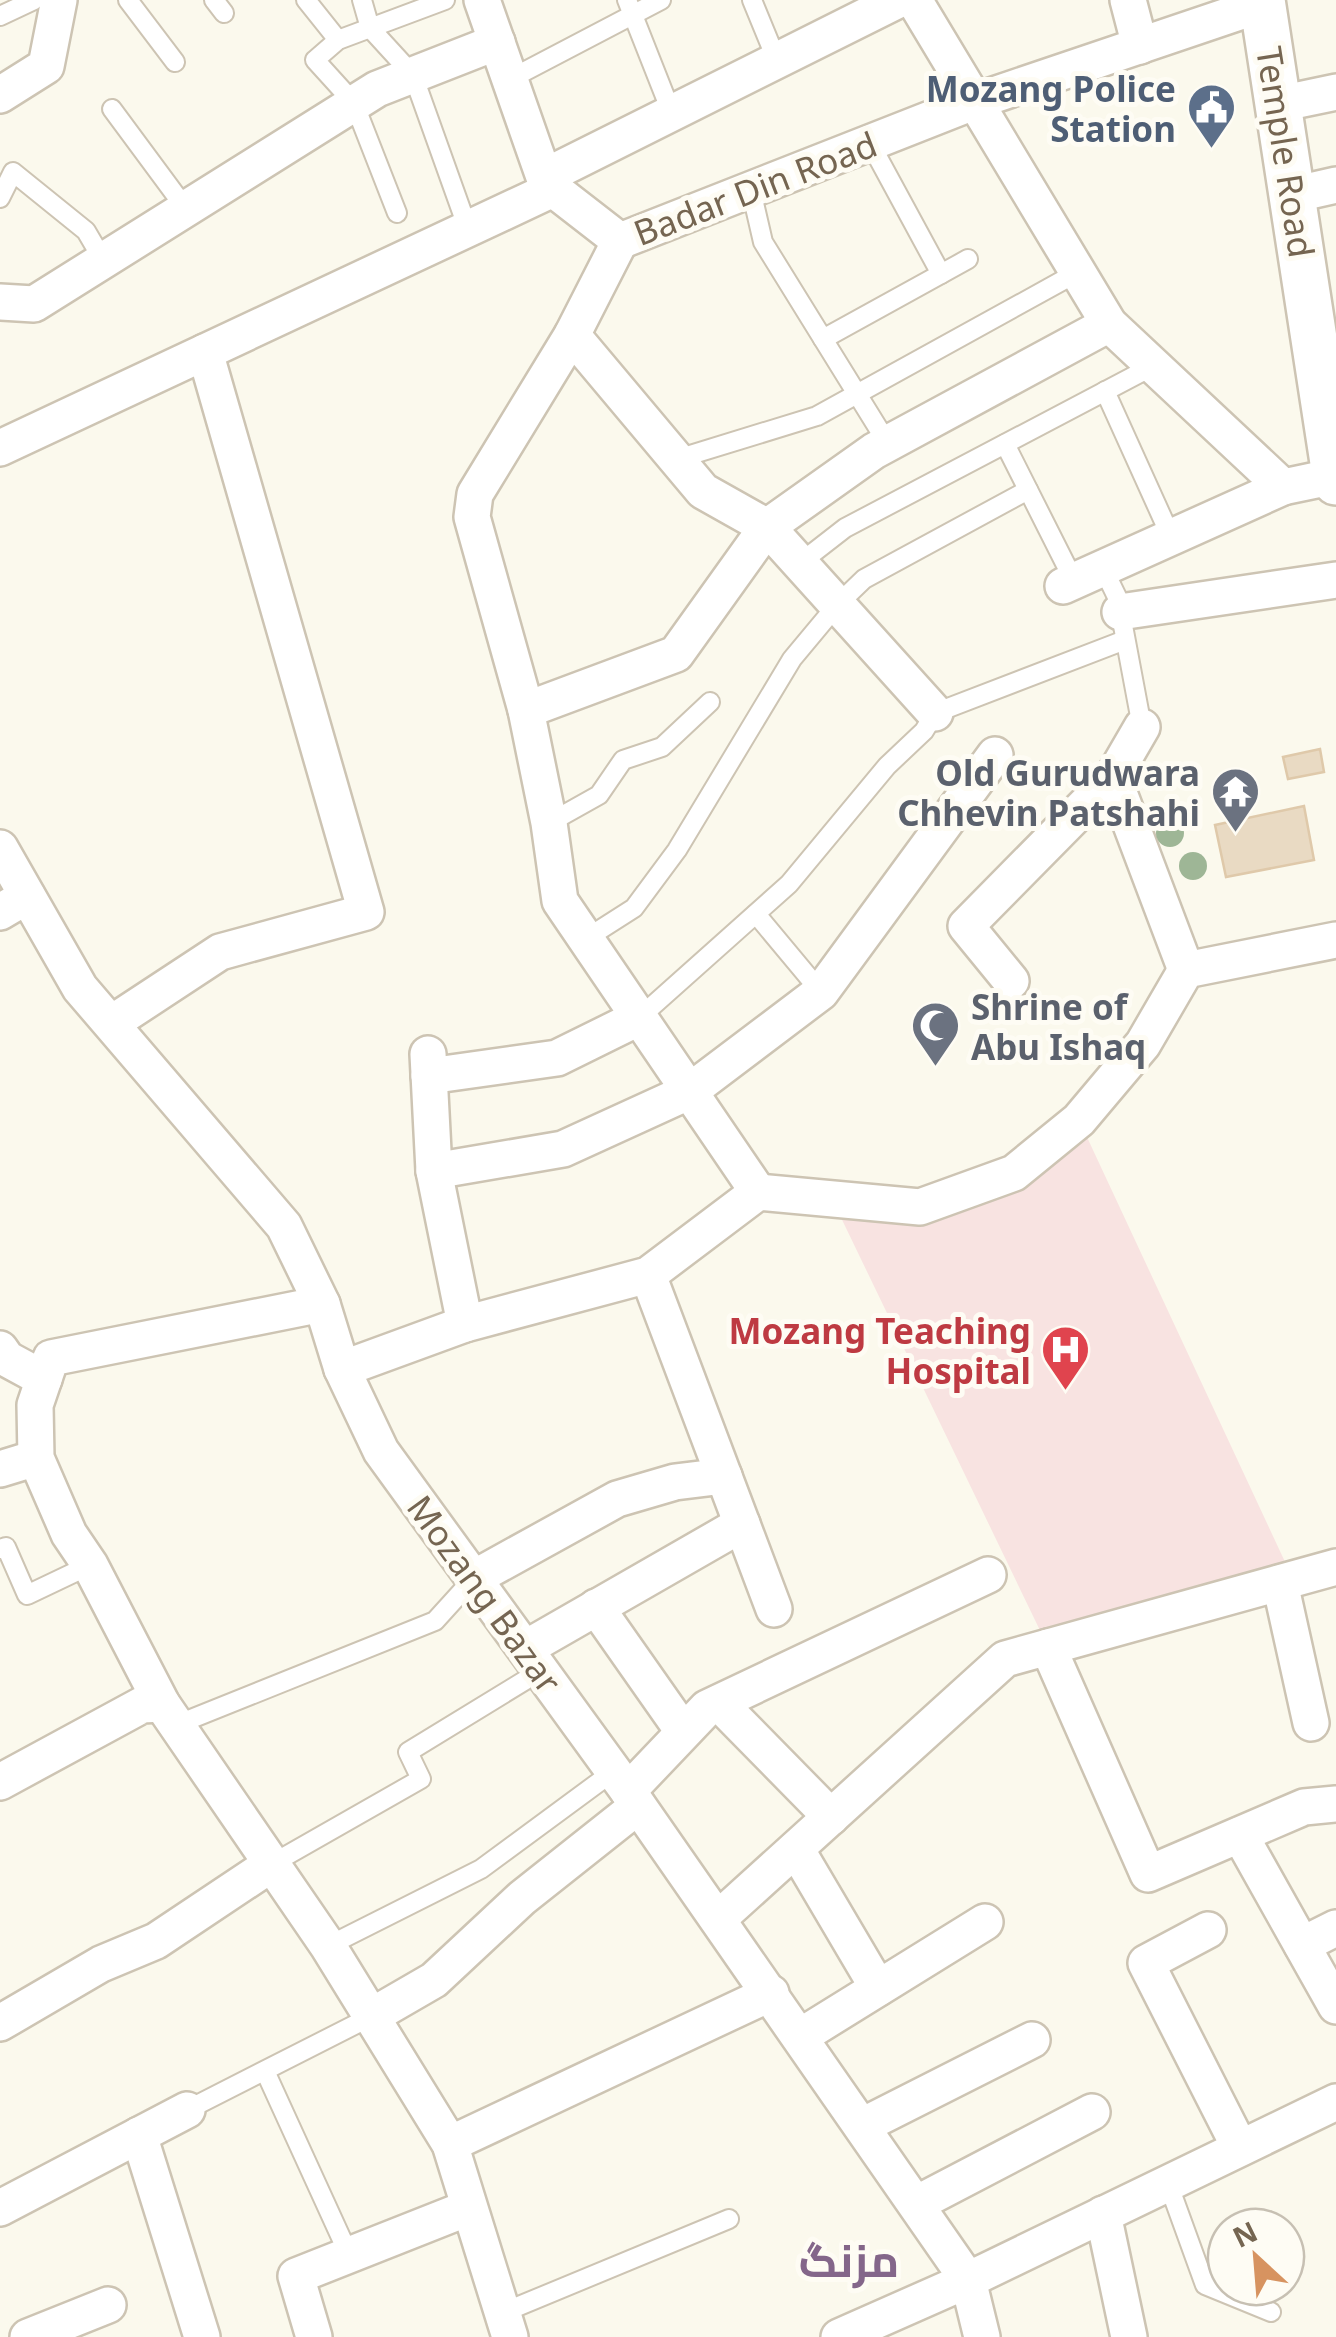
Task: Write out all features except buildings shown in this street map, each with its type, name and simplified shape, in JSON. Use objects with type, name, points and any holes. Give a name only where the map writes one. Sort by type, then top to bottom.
[{"type":"street","points":[[0,95],[46,66],[59,0]]},
{"type":"street","points":[[482,0],[544,178],[898,0]]},
{"type":"street","points":[[914,0],[1109,324],[1283,487]]},
{"type":"street","points":[[1128,0],[1140,46]]},
{"type":"street","name":"Badar Din Road","points":[[0,448],[554,189],[620,241],[976,101],[1263,2]]},
{"type":"street","name":"Temple Road","points":[[1263,2],[1292,194],[1323,304],[1336,479]]},
{"type":"street","points":[[0,302],[34,304],[377,89],[497,42]]},
{"type":"street","points":[[1279,104],[1336,92]]},
{"type":"street","points":[[1292,194],[1336,185]]},
{"type":"street","points":[[620,241],[572,335],[476,494],[472,517],[526,710],[549,822],[560,901],[758,1192]]},
{"type":"street","points":[[526,710],[676,654],[767,527],[888,444],[1109,324]]},
{"type":"street","points":[[572,335],[703,491],[767,527],[935,713]]},
{"type":"street","points":[[112,1023],[220,952],[366,912],[205,352]]},
{"type":"street","points":[[1080,578],[1283,487],[1336,479]]},
{"type":"street","points":[[1123,626],[1336,580]]},
{"type":"street","points":[[1012,981],[966,926],[1113,777],[1142,727]]},
{"type":"street","points":[[434,1172],[563,1149],[690,1092],[821,992],[995,754]]},
{"type":"street","points":[[1113,777],[1186,970]]},
{"type":"street","name":"Mozang Bazar","points":[[0,848],[13,904],[284,1226],[322,1304],[342,1369],[380,1451],[627,1789],[968,2280],[982,2337]]},
{"type":"street","points":[[342,1369],[465,1324],[648,1275],[758,1192],[920,1207],[1014,1173],[1079,1120],[1143,1044],[1186,970],[1336,940]]},
{"type":"street","points":[[465,1324],[434,1172],[429,1065],[557,1058],[640,1017]]},
{"type":"street","points":[[648,1275],[774,1609]]},
{"type":"street","points":[[322,1304],[51,1358],[36,1404],[36,1458],[69,1534],[90,1565],[169,1715],[328,1946],[450,2144],[506,2325]]},
{"type":"street","points":[[0,1349],[7,1359],[44,1379]]},
{"type":"street","points":[[0,1469],[36,1458]]},
{"type":"street","points":[[474,1578],[617,1499],[675,1482],[724,1476]]},
{"type":"street","points":[[534,1659],[596,1607],[742,1524]]},
{"type":"street","points":[[718,1919],[1005,1659],[1336,1568]]},
{"type":"street","points":[[370,2017],[434,1980],[522,1898],[708,1708],[988,1575]]},
{"type":"street","points":[[1280,1583],[1311,1723]]},
{"type":"street","points":[[596,1607],[684,1730]]},
{"type":"street","points":[[1048,1647],[1148,1874],[1304,1807],[1336,1804]]},
{"type":"street","points":[[719,1702],[831,1816]]},
{"type":"street","points":[[0,1782],[142,1704],[169,1715]]},
{"type":"street","points":[[1240,1835],[1336,2006]]},
{"type":"street","points":[[796,1848],[878,1988]]},
{"type":"street","points":[[0,2024],[101,1964],[156,1942],[270,1865]]},
{"type":"street","points":[[801,2036],[986,1922]]},
{"type":"street","points":[[1302,1945],[1336,1928]]},
{"type":"street","points":[[1208,1930],[1146,1963],[1240,2148]]},
{"type":"street","points":[[450,2144],[771,1993]]},
{"type":"street","points":[[862,2126],[1032,2040]]},
{"type":"street","points":[[839,2337],[968,2280],[1336,2102]]},
{"type":"street","points":[[0,2208],[187,2110]]},
{"type":"street","points":[[916,2204],[1092,2112]]},
{"type":"street","points":[[139,2135],[202,2337]]},
{"type":"street","points":[[314,2337],[296,2276],[468,2208]]},
{"type":"street","points":[[1103,2214],[1129,2337]]},
{"type":"street","points":[[28,2337],[108,2305]]},
{"type":"lane","points":[[0,16],[34,0]]},
{"type":"lane","points":[[128,0],[174,62]]},
{"type":"lane","points":[[306,0],[338,40]]},
{"type":"lane","points":[[362,0],[370,28],[414,75],[468,229]]},
{"type":"lane","points":[[398,213],[354,103],[315,60],[338,40],[445,0]]},
{"type":"lane","points":[[510,80],[630,7],[661,0]]},
{"type":"lane","points":[[752,0],[777,61]]},
{"type":"lane","points":[[630,7],[672,114]]},
{"type":"lane","points":[[112,109],[186,209]]},
{"type":"lane","points":[[870,143],[941,274]]},
{"type":"lane","points":[[0,198],[13,172],[86,231],[104,260]]},
{"type":"lane","points":[[750,190],[763,242],[888,444]]},
{"type":"lane","points":[[823,339],[968,259]]},
{"type":"lane","points":[[677,459],[817,416],[1078,272]]},
{"type":"lane","points":[[800,563],[844,528],[1153,366]]},
{"type":"lane","points":[[1106,391],[1172,537]]},
{"type":"lane","points":[[1005,444],[1080,578],[1118,599],[1142,727]]},
{"type":"lane","points":[[587,938],[634,908],[677,850],[792,659],[838,605],[864,579],[1028,490]]},
{"type":"lane","points":[[640,1017],[790,884],[887,766],[924,731],[935,713],[1123,626]]},
{"type":"lane","points":[[549,822],[599,794],[623,760],[662,747],[710,702]]},
{"type":"lane","points":[[756,914],[821,992]]},
{"type":"lane","points":[[0,1549],[6,1547],[28,1595],[90,1565]]},
{"type":"lane","points":[[169,1715],[435,1621],[474,1578]]},
{"type":"lane","points":[[270,1865],[420,1779],[408,1752],[534,1659]]},
{"type":"lane","points":[[328,1946],[627,1789]]},
{"type":"lane","points":[[187,2110],[370,2017]]},
{"type":"lane","points":[[265,2071],[349,2256]]},
{"type":"lane","points":[[1168,2182],[1205,2285],[1271,2312]]},
{"type":"lane","points":[[506,2325],[730,2220]]},
{"type":"shaded area","name":"Mozang Teaching Hospital","points":[[1079,1120],[1293,1579],[1048,1647],[832,1199],[920,1207]]},
{"type":"place","name":"Mozang Police Station","points":[[1211,150]]},
{"type":"place","name":"Old Gurudwara Chhevin Patshahi","points":[[1235,834]]},
{"type":"place","name":"Shrine of Abu Ishaq","points":[[936,1068]]},
{"type":"place","name":"Mozang Teaching Hospital","points":[[1066,1392]]},
{"type":"district","name":"مزنگ","points":[[849,2259]]}]
